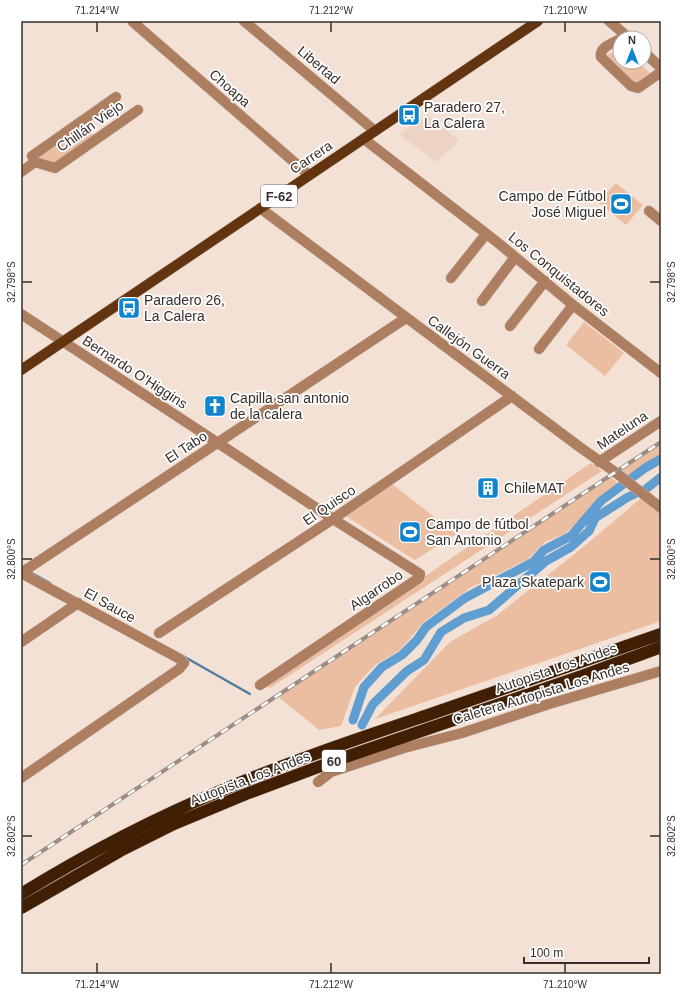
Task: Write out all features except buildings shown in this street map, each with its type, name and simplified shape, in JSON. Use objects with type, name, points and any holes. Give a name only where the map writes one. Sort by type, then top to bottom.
[{"type":"highway","name":"Autopista Los Andes","points":[[21,894],[152,821],[225,788],[381,731],[661,634]]},
{"type":"highway","name":"Autopista Los Andes","points":[[21,908],[67,880],[174,824],[246,794],[351,755],[582,676],[661,647]]},
{"type":"main road","name":"Carrera","points":[[21,370],[538,21]]},
{"type":"street","name":"Libertad","points":[[244,21],[375,131]]},
{"type":"street","points":[[609,21],[617,30]]},
{"type":"street","name":"Choapa","points":[[133,22],[309,175]]},
{"type":"street","points":[[612,44],[603,49],[600,54],[601,57],[612,68]]},
{"type":"street","points":[[652,60],[661,68]]},
{"type":"street","points":[[614,70],[634,88],[638,88],[661,72]]},
{"type":"street","points":[[21,172],[35,162],[32,156],[116,97]]},
{"type":"street","name":"Chillán Viejo","points":[[35,162],[55,168],[138,110]]},
{"type":"street","name":"Los Conquistadores","points":[[364,139],[661,373]]},
{"type":"street","name":"Callejón Guerra","points":[[260,208],[661,508]]},
{"type":"street","points":[[649,211],[661,221]]},
{"type":"street","points":[[451,278],[486,234]]},
{"type":"street","points":[[482,301],[515,257]]},
{"type":"street","points":[[510,326],[545,281]]},
{"type":"street","points":[[539,349],[573,305]]},
{"type":"street","name":"Bernardo O'Higgins","points":[[21,314],[218,443],[332,520]]},
{"type":"street","name":"El Tabo","points":[[21,573],[406,318]]},
{"type":"street","name":"El Quisco","points":[[159,633],[332,520],[512,396]]},
{"type":"street","name":"Mateluna","points":[[599,462],[661,421]]},
{"type":"street","name":"Algarrobo","points":[[260,685],[419,578],[421,575],[420,572],[332,520]]},
{"type":"street","name":"El Sauce","points":[[21,573],[78,603],[184,663],[179,669],[21,778]]},
{"type":"street","points":[[21,642],[78,603]]},
{"type":"street","name":"Caletera Autopista Los Andes","points":[[318,782],[331,772],[404,748],[462,733],[550,704],[661,671]]},
{"type":"shaded area","points":[[612,53],[612,62],[606,56]]},
{"type":"shaded area","points":[[620,70],[647,70],[652,75],[636,86]]},
{"type":"shaded area","points":[[428,115],[459,141],[435,162],[399,134]]},
{"type":"shaded area","points":[[84,122],[95,137],[55,166],[36,157]]},
{"type":"shaded area","name":"Campo de Fútbol José Miguel","points":[[616,183],[643,205],[626,225],[598,202]]},
{"type":"shaded area","points":[[584,322],[624,353],[605,376],[566,345]]},
{"type":"shaded area","points":[[661,441],[661,455],[644,464],[628,477],[617,469]]},
{"type":"shaded area","points":[[591,463],[602,471],[270,688],[265,685]]},
{"type":"shaded area","points":[[610,477],[618,483],[565,534],[545,542],[528,559],[470,588],[424,622],[400,650],[375,665],[355,687],[341,726],[319,730],[276,695]]},
{"type":"shaded area","points":[[392,484],[456,534],[415,560],[344,515]]},
{"type":"shaded area","name":"Plaza Skatepark","points":[[641,498],[661,513],[661,621],[375,719],[450,642],[496,616],[582,548]]},
{"type":"waterway","points":[[353,720],[364,687],[382,667],[402,655],[417,640],[426,627],[465,598],[533,562],[544,550],[571,536],[601,501],[645,468],[661,459]]},
{"type":"waterway","points":[[362,725],[373,704],[407,671],[424,660],[441,632],[464,618],[489,610],[546,561],[571,547],[589,531],[595,518],[628,497],[646,489],[661,477]]},
{"type":"waterway","points":[[28,571],[50,583]]},
{"type":"waterway","points":[[183,656],[250,694]]},
{"type":"railway","points":[[21,865],[661,442]]},
{"type":"place","name":"Paradero 27, La Calera","points":[[409,115]]},
{"type":"place","name":"Campo de Fútbol José Miguel","points":[[621,204]]},
{"type":"place","name":"Paradero 26, La Calera","points":[[129,308]]},
{"type":"place","name":"Capilla san antonio de la calera","points":[[215,406]]},
{"type":"place","name":"ChileMAT","points":[[488,488]]},
{"type":"place","name":"Campo de fútbol San Antonio","points":[[410,532]]},
{"type":"place","name":"Plaza Skatepark","points":[[600,582]]}]
